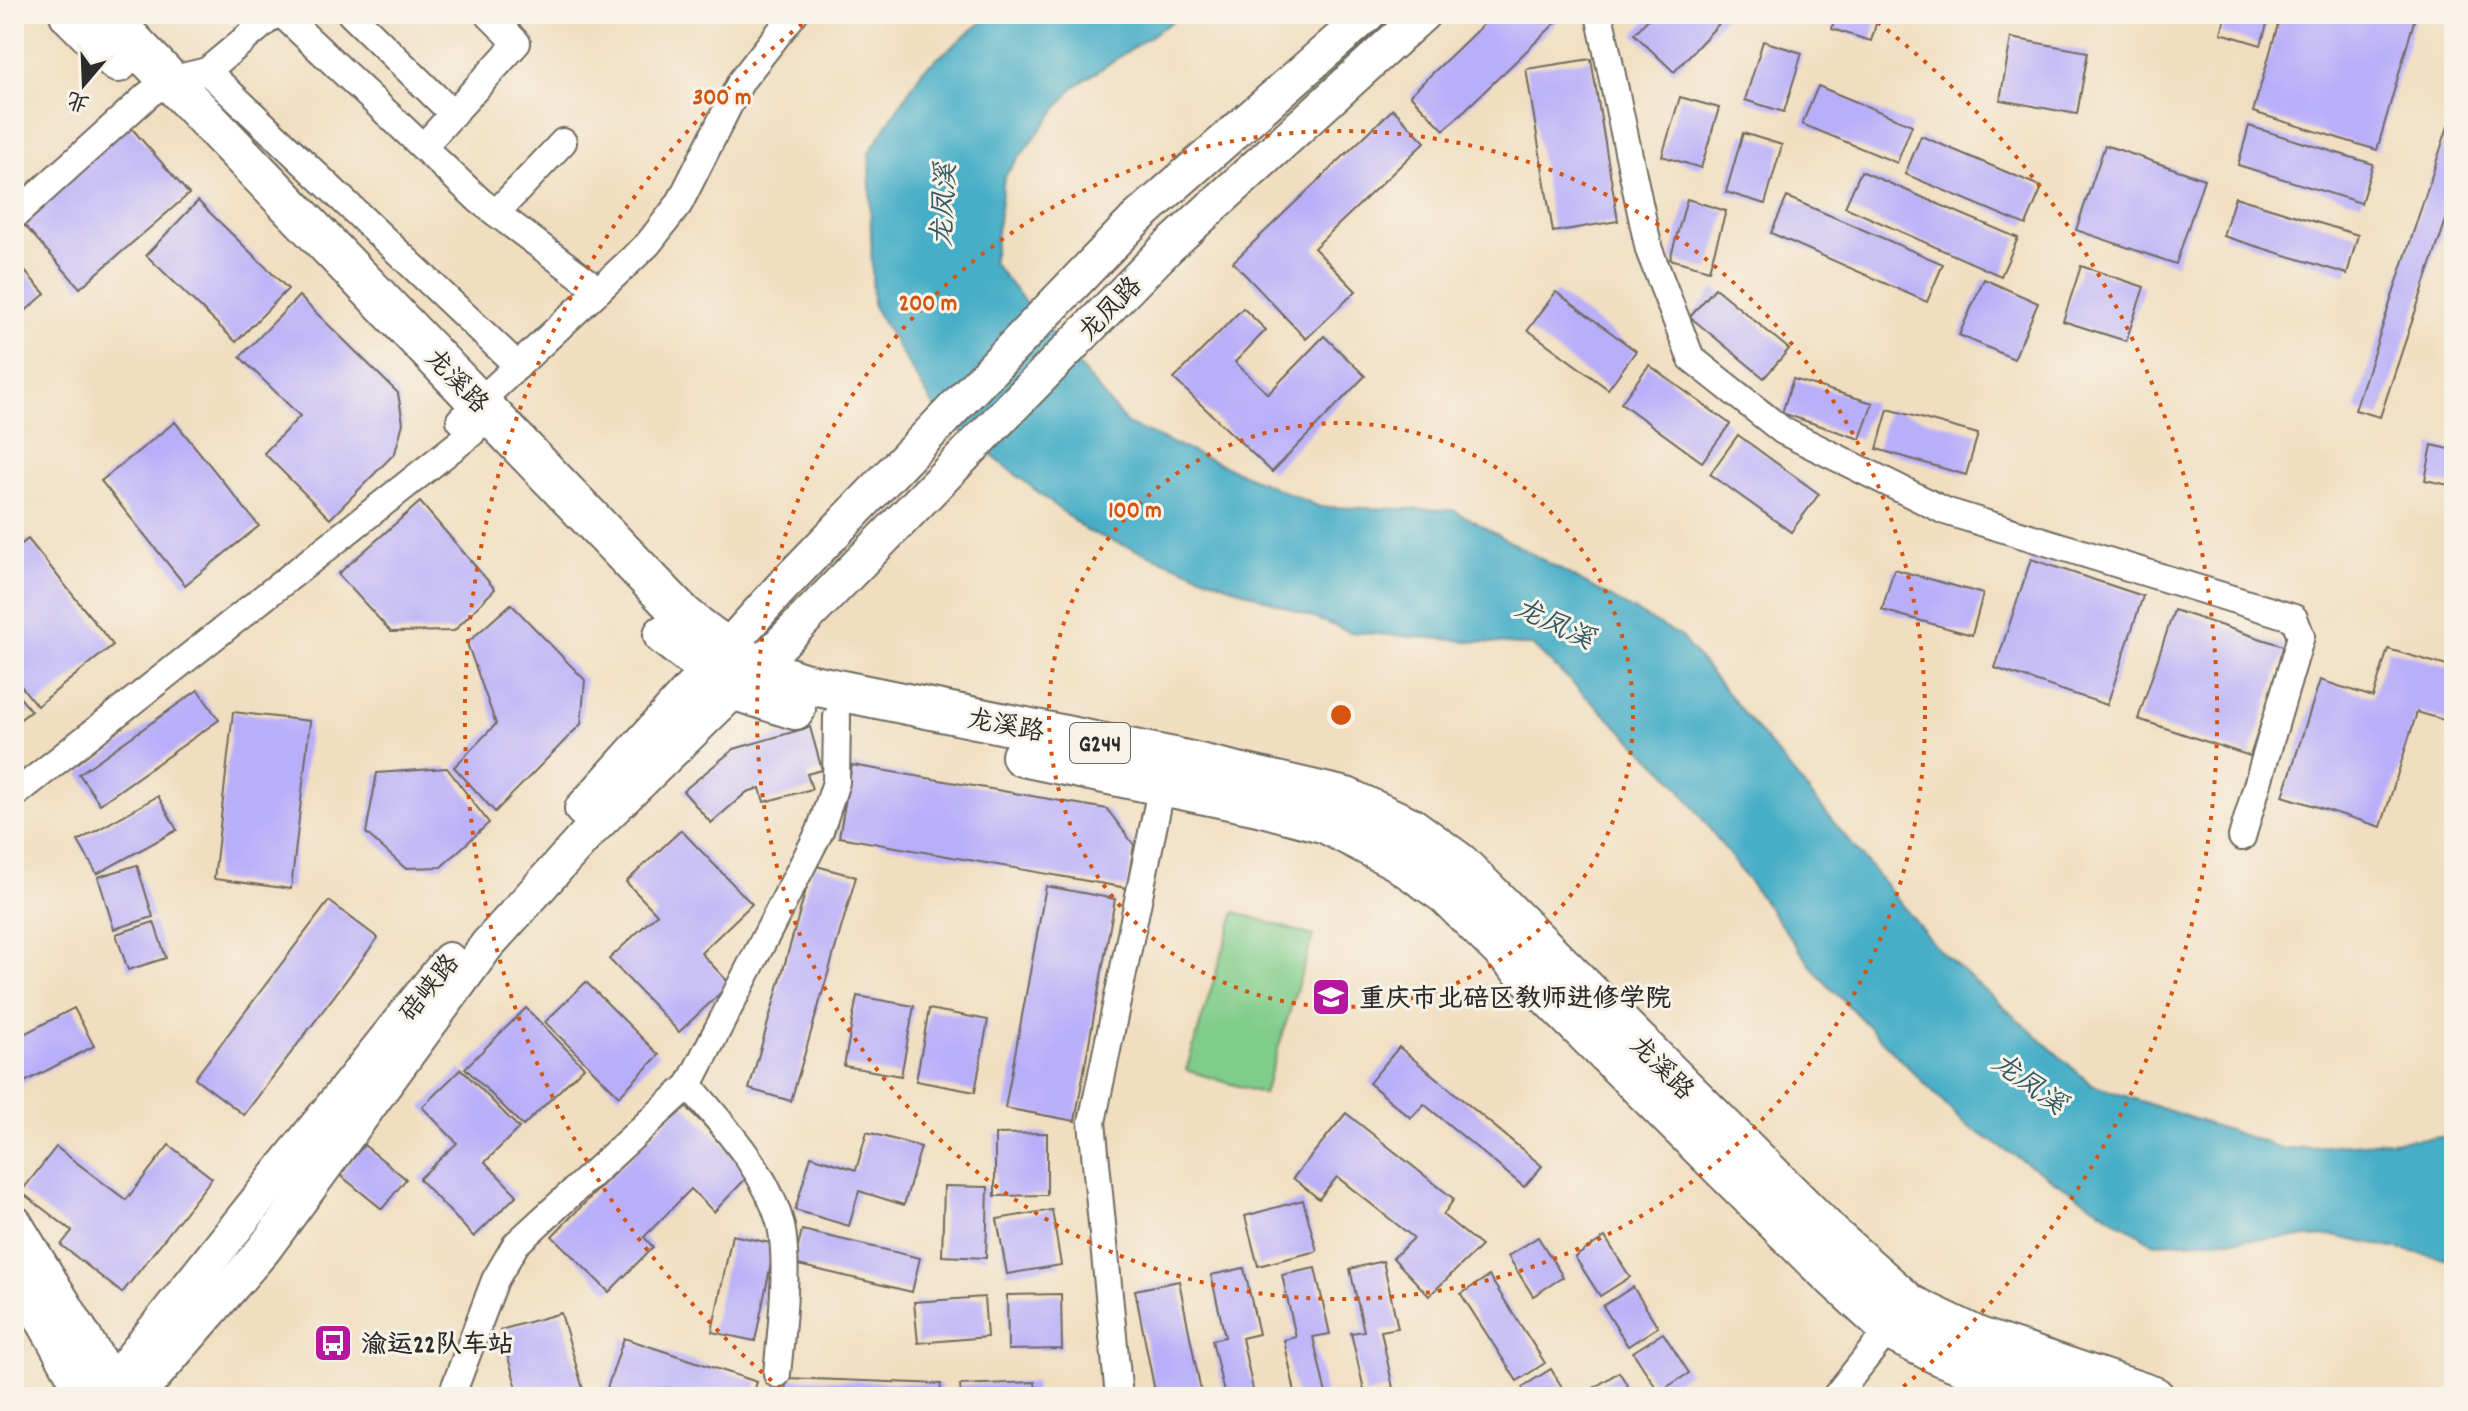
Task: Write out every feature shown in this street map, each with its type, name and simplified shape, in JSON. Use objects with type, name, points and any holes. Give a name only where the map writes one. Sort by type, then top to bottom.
[{"type":"highway","name":"龙溪路","points":[[70,14],[175,82]]},
{"type":"highway","name":"龙溪路","points":[[106,14],[175,82],[662,633],[731,670],[837,717],[1326,823],[1397,860],[1446,894],[1815,1260],[1900,1316],[1979,1338],[2154,1397]]},
{"type":"highway","name":"龙溪路","points":[[731,670],[1169,757],[1346,798],[1411,828],[1459,863],[1833,1237],[1900,1316],[1942,1356],[2050,1397]]},
{"type":"main road","name":"龙凤路","points":[[780,589],[1136,219],[1368,14]]},
{"type":"main road","name":"龙凤路","points":[[809,616],[1168,247],[1423,14]]},
{"type":"main road","name":"碚峡路","points":[[731,670],[780,589]]},
{"type":"main road","name":"碚峡路","points":[[109,1394],[472,931],[731,670],[809,616]]},
{"type":"main road","points":[[14,1222],[109,1394]]},
{"type":"main road","points":[[14,1269],[109,1394]]},
{"type":"street","points":[[14,216],[175,82],[275,14]]},
{"type":"street","points":[[282,14],[496,213],[599,290]]},
{"type":"street","points":[[351,14],[453,114]]},
{"type":"street","points":[[423,147],[517,43],[488,14]]},
{"type":"street","points":[[14,795],[471,418],[518,366],[648,244],[679,204],[741,81],[794,14]]},
{"type":"street","points":[[1599,14],[1649,250],[1691,358],[1783,431],[1945,511],[2294,618],[2301,636],[2242,837]]},
{"type":"street","points":[[175,82],[518,366]]},
{"type":"street","points":[[496,213],[563,142]]},
{"type":"street","points":[[451,1397],[495,1280],[516,1244],[689,1085],[820,831],[836,782],[837,717]]},
{"type":"street","points":[[1119,1397],[1092,1122],[1162,785]]},
{"type":"street","points":[[689,1085],[748,1157],[780,1222],[784,1295],[777,1374]]},
{"type":"street","points":[[1835,1397],[1900,1316]]},
{"type":"green space","points":[[1235,912],[1313,936],[1264,1094],[1186,1070]]},
{"type":"water","name":"龙凤溪","points":[[992,14],[1183,14],[1073,88],[1004,177],[993,263],[1127,424],[1320,507],[1453,510],[1680,636],[1939,950],[2092,1085],[2284,1149],[2454,1136],[2454,1260],[2332,1236],[2153,1243],[1963,1123],[1819,976],[1673,779],[1533,646],[1350,632],[1087,531],[938,413],[873,306],[869,153],[922,71]]},
{"type":"building","points":[[1494,14],[1565,14],[1444,130],[1410,95]]},
{"type":"building","points":[[1653,14],[1728,14],[1674,72],[1634,34]]},
{"type":"building","points":[[1836,14],[1879,14],[1871,41],[1832,29]]},
{"type":"building","points":[[2226,14],[2270,14],[2261,45],[2221,33]]},
{"type":"building","points":[[2281,14],[2416,14],[2377,150],[2253,112]]},
{"type":"building","points":[[2011,38],[2088,52],[2077,114],[2000,100]]},
{"type":"building","points":[[1763,41],[1802,53],[1784,112],[1745,100]]},
{"type":"building","points":[[1591,59],[1618,221],[1553,232],[1526,69]]},
{"type":"building","points":[[1818,86],[1912,125],[1897,163],[1802,124]]},
{"type":"building","points":[[1680,97],[1719,108],[1701,168],[1662,156]]},
{"type":"building","points":[[1393,109],[1425,142],[1314,248],[1356,291],[1306,339],[1233,262]]},
{"type":"building","points":[[2453,111],[2454,196],[2380,417],[2355,410]]},
{"type":"building","points":[[128,124],[189,194],[80,288],[19,219]]},
{"type":"building","points":[[2249,126],[2373,164],[2361,203],[2238,165]]},
{"type":"building","points":[[1743,133],[1782,145],[1765,204],[1726,192]]},
{"type":"building","points":[[1921,136],[2042,187],[2026,225],[1905,174]]},
{"type":"building","points":[[2105,145],[2204,179],[2176,264],[2076,230]]},
{"type":"building","points":[[1861,171],[2018,238],[2001,276],[1845,207]]},
{"type":"building","points":[[1787,197],[1943,264],[1927,302],[1771,233]]},
{"type":"building","points":[[2235,197],[2358,235],[2347,274],[2223,236]]},
{"type":"building","points":[[1687,199],[1726,211],[1709,270],[1670,259]]},
{"type":"building","points":[[198,201],[288,289],[236,342],[146,255]]},
{"type":"building","points":[[14,259],[45,294],[14,321]]},
{"type":"building","points":[[2081,266],[2144,287],[2126,341],[2063,321]]},
{"type":"building","points":[[1984,279],[2038,303],[2014,359],[1959,335]]},
{"type":"building","points":[[1715,288],[1789,349],[1764,378],[1690,317]]},
{"type":"building","points":[[1556,292],[1636,351],[1608,389],[1528,330]]},
{"type":"building","points":[[299,296],[398,393],[403,423],[395,453],[330,519],[264,453],[300,416],[240,357]]},
{"type":"building","points":[[1243,308],[1266,330],[1235,362],[1268,394],[1324,336],[1365,376],[1272,472],[1174,379]]},
{"type":"building","points":[[1649,365],[1730,424],[1702,462],[1621,403]]},
{"type":"building","points":[[1793,379],[1873,403],[1860,439],[1782,413]]},
{"type":"building","points":[[1888,409],[1978,434],[1966,475],[1877,449]]},
{"type":"building","points":[[175,422],[259,526],[185,585],[101,481]]},
{"type":"building","points":[[1738,435],[1819,494],[1791,532],[1710,474]]},
{"type":"building","points":[[2432,445],[2454,450],[2454,486],[2425,480]]},
{"type":"building","points":[[420,502],[495,589],[454,631],[391,632],[338,574]]},
{"type":"building","points":[[28,539],[113,645],[37,706],[14,677],[14,550]]},
{"type":"building","points":[[2031,559],[2143,596],[2107,705],[1995,668]]},
{"type":"building","points":[[1894,569],[1983,594],[1972,635],[1882,610]]},
{"type":"building","points":[[511,604],[585,680],[581,724],[495,812],[454,767],[496,724],[467,643]]},
{"type":"building","points":[[2174,610],[2286,647],[2250,756],[2138,719]]},
{"type":"building","points":[[2388,649],[2454,668],[2454,723],[2417,712],[2381,827],[2283,796],[2320,680],[2373,697]]},
{"type":"building","points":[[14,690],[31,711],[14,724]]},
{"type":"building","points":[[198,690],[219,720],[100,804],[79,774]]},
{"type":"building","points":[[233,712],[310,721],[291,889],[214,879]]},
{"type":"building","points":[[810,727],[822,770],[807,774],[812,789],[764,802],[760,788],[747,792],[711,823],[683,791],[734,749]]},
{"type":"building","points":[[852,765],[1107,809],[1134,845],[1127,888],[839,837]]},
{"type":"building","points":[[447,768],[489,823],[441,867],[405,868],[366,833],[377,773]]},
{"type":"building","points":[[158,796],[177,830],[97,874],[78,841]]},
{"type":"building","points":[[681,830],[752,904],[701,953],[730,984],[679,1032],[609,959],[657,914],[626,882]]},
{"type":"building","points":[[137,865],[153,917],[114,929],[98,877]]},
{"type":"building","points":[[813,865],[856,877],[791,1101],[749,1089]]},
{"type":"building","points":[[1046,886],[1115,899],[1075,1121],[1005,1108]]},
{"type":"building","points":[[329,901],[378,938],[244,1115],[195,1078]]},
{"type":"building","points":[[154,922],[166,958],[128,970],[116,934]]},
{"type":"building","points":[[586,982],[659,1055],[619,1096],[545,1022]]},
{"type":"building","points":[[857,996],[914,1006],[901,1076],[844,1066]]},
{"type":"building","points":[[74,1008],[94,1046],[17,1086],[14,1039]]},
{"type":"building","points":[[526,1008],[584,1067],[523,1126],[465,1068]]},
{"type":"building","points":[[929,1009],[988,1020],[975,1092],[916,1081]]},
{"type":"building","points":[[1399,1047],[1542,1166],[1524,1187],[1424,1104],[1411,1118],[1369,1083]]},
{"type":"building","points":[[461,1069],[519,1128],[485,1162],[517,1195],[474,1237],[419,1179],[457,1143],[422,1107]]},
{"type":"building","points":[[683,1104],[752,1172],[714,1212],[691,1189],[644,1237],[653,1247],[609,1292],[552,1236]]},
{"type":"building","points":[[1346,1113],[1454,1199],[1443,1215],[1481,1246],[1429,1296],[1393,1258],[1414,1238],[1337,1177],[1319,1199],[1293,1178]]},
{"type":"building","points":[[867,1132],[921,1147],[904,1205],[859,1191],[849,1226],[795,1210],[811,1156],[856,1170]]},
{"type":"building","points":[[1047,1133],[1047,1195],[995,1196],[995,1134]]},
{"type":"building","points":[[169,1145],[212,1178],[122,1293],[61,1245],[72,1231],[21,1192],[56,1147],[126,1200]]},
{"type":"building","points":[[364,1145],[406,1179],[382,1209],[340,1175]]},
{"type":"building","points":[[944,1186],[988,1187],[986,1258],[942,1256]]},
{"type":"building","points":[[1303,1200],[1317,1251],[1258,1266],[1245,1216]]},
{"type":"building","points":[[1052,1210],[1061,1265],[1007,1274],[997,1219]]},
{"type":"building","points":[[802,1230],[920,1258],[912,1292],[794,1264]]},
{"type":"building","points":[[732,1235],[775,1244],[755,1341],[712,1332]]},
{"type":"building","points":[[1538,1237],[1563,1277],[1533,1296],[1508,1256]]},
{"type":"building","points":[[1605,1237],[1630,1277],[1600,1296],[1575,1257]]},
{"type":"building","points":[[1383,1261],[1398,1328],[1381,1331],[1393,1388],[1365,1394],[1351,1333],[1364,1331],[1350,1269]]},
{"type":"building","points":[[1244,1268],[1259,1334],[1242,1338],[1254,1394],[1225,1397],[1212,1340],[1225,1337],[1211,1275]]},
{"type":"building","points":[[1315,1268],[1330,1334],[1313,1337],[1326,1394],[1296,1397],[1284,1340],[1296,1337],[1282,1275]]},
{"type":"building","points":[[1489,1276],[1545,1363],[1517,1381],[1461,1294]]},
{"type":"building","points":[[1179,1281],[1202,1397],[1156,1397],[1135,1290]]},
{"type":"building","points":[[1633,1287],[1658,1327],[1628,1346],[1603,1306]]},
{"type":"building","points":[[1061,1294],[1062,1349],[1008,1350],[1007,1295]]},
{"type":"building","points":[[984,1297],[987,1337],[918,1343],[914,1302]]},
{"type":"building","points":[[561,1313],[585,1396],[486,1397],[517,1388],[500,1330]]},
{"type":"building","points":[[1663,1333],[1689,1373],[1659,1392],[1633,1352]]},
{"type":"building","points":[[624,1338],[757,1382],[752,1397],[604,1397]]},
{"type":"building","points":[[1551,1369],[1568,1397],[1528,1397],[1522,1387]]},
{"type":"building","points":[[1619,1372],[1635,1397],[1593,1397],[1589,1391]]},
{"type":"building","points":[[786,1378],[941,1384],[940,1397],[785,1397]]},
{"type":"building","points":[[1035,1382],[1036,1397],[961,1397],[960,1385]]},
{"type":"place","name":"重庆市北碚区教师进修学院","points":[[1331,997]]},
{"type":"place","name":"渝运22队车站","points":[[333,1343]]}]
